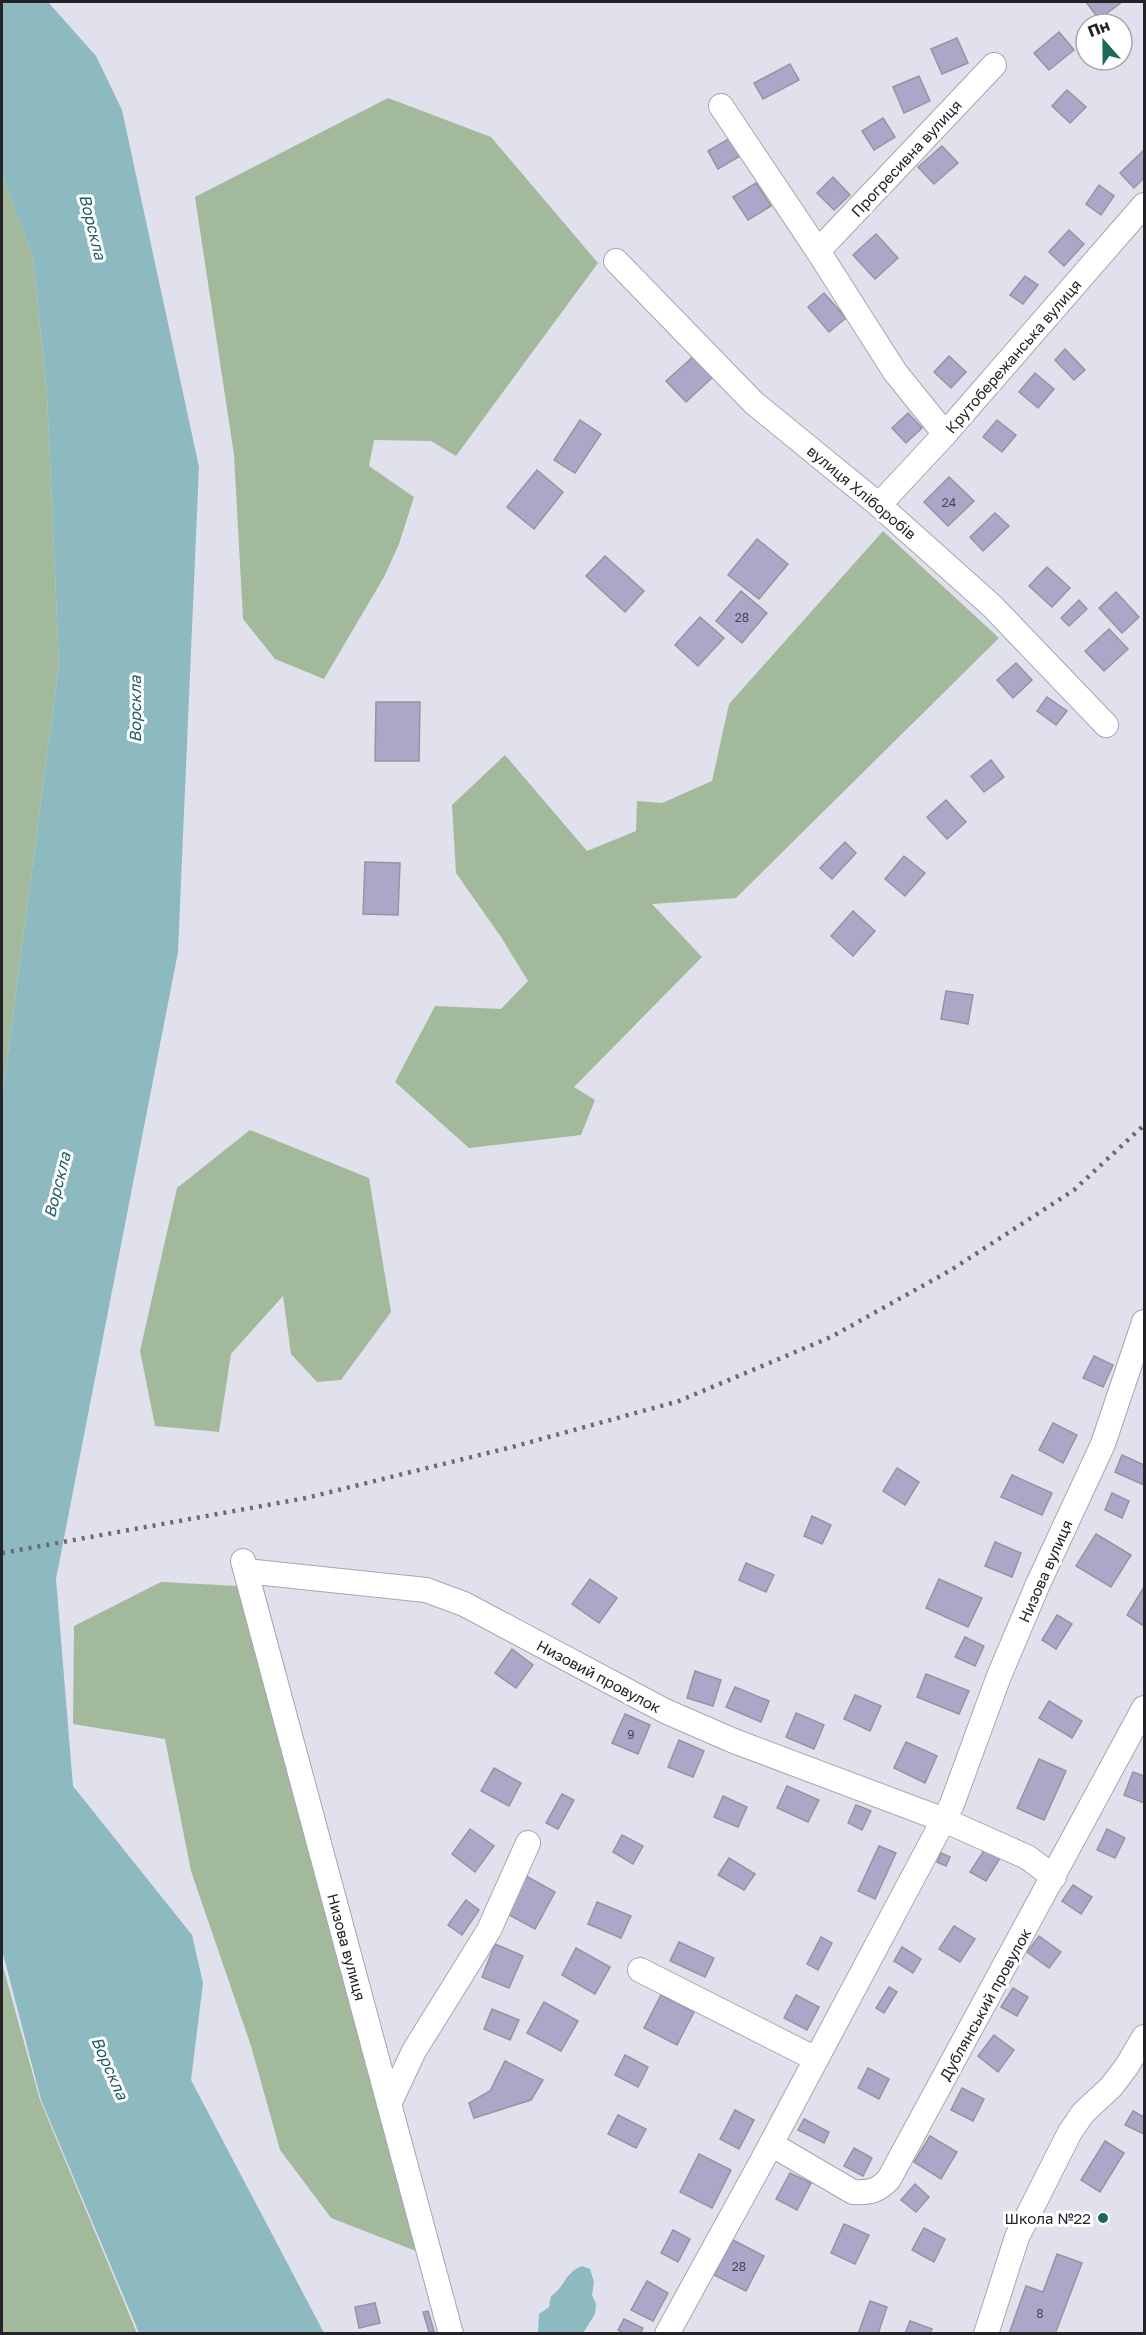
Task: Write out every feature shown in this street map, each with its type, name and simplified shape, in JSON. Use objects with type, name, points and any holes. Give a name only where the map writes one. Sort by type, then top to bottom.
[{"type":"street","name":"Прогресивна вулиця","points":[[818,251],[994,65]]},
{"type":"street","points":[[721,106],[895,372],[945,434]]},
{"type":"street","name":"Крутобережанська вулиця","points":[[879,505],[945,434],[1144,205]]},
{"type":"street","name":"вулиця Хліборобів","points":[[616,261],[754,403],[879,505],[992,606],[1106,725]]},
{"type":"street","name":"Низова вулиця","points":[[667,2334],[952,1804],[999,1676],[1038,1584],[1103,1444],[1144,1322]]},
{"type":"street","name":"Низова вулиця","points":[[244,1566],[451,2334]]},
{"type":"street","name":"Низовий провулок","points":[[244,1566],[426,1590],[464,1604],[665,1712],[745,1745],[944,1820]]},
{"type":"street","name":"Дублянський провулок","points":[[771,2144],[854,2192],[867,2193],[884,2184],[900,2159],[1144,1708]]},
{"type":"street","points":[[944,1820],[1027,1857],[1054,1877]]},
{"type":"street","points":[[389,2104],[414,2051],[489,1930],[528,1843]]},
{"type":"street","points":[[640,1970],[816,2059]]},
{"type":"street","points":[[986,2334],[1017,2237],[1070,2132],[1083,2113],[1111,2087],[1144,2037]]},
{"type":"green space","points":[[388,98],[491,137],[598,263],[456,456],[431,441],[374,440],[369,466],[414,497],[399,544],[384,577],[324,679],[275,659],[243,619],[234,455],[195,197]]},
{"type":"green space","points":[[2,175],[33,257],[47,393],[59,664],[2,1098]]},
{"type":"green space","points":[[883,531],[999,638],[736,898],[652,904],[702,957],[574,1087],[595,1100],[581,1135],[469,1148],[395,1082],[435,1006],[501,1009],[528,981],[501,937],[456,873],[452,805],[505,755],[587,851],[636,831],[637,801],[662,803],[712,781],[729,704]]},
{"type":"green space","points":[[250,1130],[369,1178],[391,1312],[341,1380],[317,1382],[291,1354],[283,1296],[231,1354],[219,1432],[155,1426],[140,1351],[177,1188]]},
{"type":"green space","points":[[161,1582],[239,1586],[416,2251],[331,2218],[280,2150],[251,2046],[191,1871],[165,1739],[73,1724],[74,1626]]},
{"type":"green space","points":[[2,1963],[40,2100],[137,2333],[2,2333]]},
{"type":"water","name":"Ворскла","points":[[2,2],[48,2],[96,56],[122,110],[199,467],[178,952],[56,1579],[73,1786],[192,1935],[203,1983],[191,2080],[324,2333],[139,2333],[41,2100],[2,1950],[2,1098],[59,664],[47,393],[33,257],[2,175]]},
{"type":"water","points":[[582,2266],[590,2269],[594,2282],[592,2295],[596,2304],[595,2314],[583,2333],[538,2333],[539,2314],[549,2307],[551,2296],[568,2276]]},
{"type":"building","points":[[1086,2],[1122,2],[1108,12],[1094,12]]},
{"type":"building","points":[[1059,32],[1074,50],[1049,70],[1034,53]]},
{"type":"building","points":[[957,38],[968,63],[942,74],[931,49]]},
{"type":"building","points":[[790,64],[799,80],[763,99],[754,83]]},
{"type":"building","points":[[919,76],[930,101],[904,113],[893,87]]},
{"type":"building","points":[[1067,90],[1086,107],[1070,123],[1052,106]]},
{"type":"building","points":[[883,118],[895,137],[874,150],[862,131]]},
{"type":"building","points":[[730,138],[740,156],[718,169],[708,151]]},
{"type":"building","points":[[942,146],[958,163],[934,184],[918,167]]},
{"type":"building","points":[[1143,151],[1144,178],[1134,188],[1120,173]]},
{"type":"building","points":[[833,177],[850,195],[834,210],[817,193]]},
{"type":"building","points":[[756,183],[771,206],[748,220],[733,197]]},
{"type":"building","points":[[1099,185],[1114,196],[1101,215],[1086,204]]},
{"type":"building","points":[[1069,230],[1084,244],[1064,266],[1049,252]]},
{"type":"building","points":[[876,234],[898,258],[875,279],[853,255]]},
{"type":"building","points":[[1025,276],[1038,285],[1023,304],[1010,295]]},
{"type":"building","points":[[824,293],[846,318],[829,332],[808,307]]},
{"type":"building","points":[[1065,349],[1085,370],[1074,380],[1055,360]]},
{"type":"building","points":[[695,355],[714,376],[686,402],[666,381]]},
{"type":"building","points":[[949,356],[966,372],[951,388],[934,372]]},
{"type":"building","points":[[1035,373],[1054,389],[1038,408],[1019,392]]},
{"type":"building","points":[[908,413],[922,428],[906,443],[892,428]]},
{"type":"building","points":[[580,420],[601,434],[575,473],[554,460]]},
{"type":"building","points":[[997,420],[1016,435],[1002,452],[983,437]]},
{"type":"building","points":[[537,470],[563,492],[534,529],[507,507]]},
{"type":"building","points":[[949,477],[974,501],[948,526],[924,502]]},
{"type":"building","points":[[995,513],[1009,526],[983,551],[970,537]]},
{"type":"building","points":[[757,539],[788,564],[759,599],[728,575]]},
{"type":"building","points":[[605,556],[644,591],[625,612],[586,576]]},
{"type":"building","points":[[1047,567],[1070,588],[1052,607],[1029,586]]},
{"type":"building","points":[[741,591],[767,613],[742,643],[716,621]]},
{"type":"building","points":[[1116,592],[1139,617],[1122,633],[1099,608]]},
{"type":"building","points":[[1079,600],[1087,609],[1069,626],[1061,618]]},
{"type":"building","points":[[700,617],[724,638],[698,666],[675,645]]},
{"type":"building","points":[[1109,629],[1128,649],[1104,671],[1085,651]]},
{"type":"building","points":[[1016,663],[1032,680],[1013,698],[997,680]]},
{"type":"building","points":[[1047,697],[1067,711],[1056,725],[1037,711]]},
{"type":"building","points":[[376,702],[420,702],[419,761],[375,761]]},
{"type":"building","points":[[991,760],[1004,777],[984,792],[971,776]]},
{"type":"building","points":[[946,800],[966,822],[947,839],[927,817]]},
{"type":"building","points":[[845,842],[856,853],[832,879],[820,868]]},
{"type":"building","points":[[904,856],[925,873],[905,896],[885,879]]},
{"type":"building","points":[[365,862],[400,863],[398,915],[363,914]]},
{"type":"building","points":[[853,911],[875,931],[853,956],[831,936]]},
{"type":"building","points":[[946,991],[973,995],[968,1024],[941,1019]]},
{"type":"building","points":[[1094,1356],[1113,1365],[1103,1387],[1083,1378]]},
{"type":"building","points":[[1053,1423],[1077,1435],[1063,1463],[1039,1450]]},
{"type":"building","points":[[1122,1455],[1144,1465],[1144,1485],[1115,1472]]},
{"type":"building","points":[[897,1468],[919,1482],[905,1505],[883,1491]]},
{"type":"building","points":[[1012,1475],[1052,1493],[1042,1515],[1001,1497]]},
{"type":"building","points":[[1112,1493],[1129,1501],[1122,1518],[1105,1510]]},
{"type":"building","points":[[812,1516],[831,1525],[822,1544],[804,1536]]},
{"type":"building","points":[[1096,1534],[1131,1555],[1111,1587],[1076,1566]]},
{"type":"building","points":[[995,1542],[1021,1553],[1012,1577],[985,1566]]},
{"type":"building","points":[[746,1563],[774,1575],[766,1592],[739,1580]]},
{"type":"building","points":[[590,1579],[617,1598],[599,1623],[572,1604]]},
{"type":"building","points":[[939,1579],[982,1598],[968,1627],[926,1608]]},
{"type":"building","points":[[1144,1587],[1144,1626],[1127,1615]]},
{"type":"building","points":[[1057,1615],[1072,1624],[1056,1649],[1042,1640]]},
{"type":"building","points":[[965,1637],[984,1646],[975,1666],[955,1657]]},
{"type":"building","points":[[512,1649],[533,1665],[516,1688],[495,1673]]},
{"type":"building","points":[[695,1671],[721,1680],[713,1706],[687,1698]]},
{"type":"building","points":[[926,1674],[969,1691],[959,1714],[917,1697]]},
{"type":"building","points":[[735,1687],[769,1701],[761,1722],[726,1707]]},
{"type":"building","points":[[855,1695],[881,1706],[870,1731],[844,1719]]},
{"type":"building","points":[[1049,1701],[1082,1721],[1072,1738],[1039,1718]]},
{"type":"building","points":[[796,1713],[824,1725],[814,1749],[786,1737]]},
{"type":"building","points":[[625,1714],[650,1725],[638,1754],[612,1743]]},
{"type":"building","points":[[679,1740],[704,1751],[693,1777],[668,1767]]},
{"type":"building","points":[[906,1742],[937,1756],[925,1783],[894,1768]]},
{"type":"building","points":[[1039,1759],[1066,1771],[1044,1820],[1017,1808]]},
{"type":"building","points":[[494,1768],[521,1783],[509,1806],[481,1791]]},
{"type":"building","points":[[1133,1772],[1144,1776],[1144,1803],[1124,1795]]},
{"type":"building","points":[[787,1786],[819,1800],[808,1822],[777,1808]]},
{"type":"building","points":[[562,1794],[574,1800],[558,1829],[546,1823]]},
{"type":"building","points":[[723,1796],[747,1807],[738,1827],[714,1817]]},
{"type":"building","points":[[856,1805],[871,1811],[862,1830],[848,1823]]},
{"type":"building","points":[[470,1829],[494,1846],[475,1872],[452,1854]]},
{"type":"building","points":[[1107,1829],[1125,1838],[1115,1858],[1097,1850]]},
{"type":"building","points":[[622,1835],[643,1846],[633,1864],[613,1852]]},
{"type":"building","points":[[879,1846],[896,1853],[875,1899],[858,1891]]},
{"type":"building","points":[[985,1849],[1000,1858],[986,1881],[970,1872]]},
{"type":"building","points":[[941,1853],[950,1857],[946,1866],[937,1862]]},
{"type":"building","points":[[729,1858],[755,1874],[744,1890],[718,1875]]},
{"type":"building","points":[[526,1876],[555,1892],[535,1929],[506,1913]]},
{"type":"building","points":[[1073,1885],[1092,1897],[1081,1914],[1062,1901]]},
{"type":"building","points":[[466,1900],[479,1910],[462,1935],[448,1925]]},
{"type":"building","points":[[597,1902],[631,1916],[621,1938],[588,1924]]},
{"type":"building","points":[[954,1926],[975,1939],[960,1962],[939,1949]]},
{"type":"building","points":[[1039,1936],[1061,1952],[1049,1968],[1027,1952]]},
{"type":"building","points":[[821,1937],[832,1943],[818,1970],[807,1964]]},
{"type":"building","points":[[679,1942],[714,1958],[705,1977],[670,1961]]},
{"type":"building","points":[[495,1944],[523,1956],[509,1988],[482,1977]]},
{"type":"building","points":[[902,1947],[921,1959],[913,1973],[894,1961]]},
{"type":"building","points":[[576,1948],[610,1967],[595,1994],[562,1975]]},
{"type":"building","points":[[889,1987],[897,1992],[884,2013],[876,2008]]},
{"type":"building","points":[[1013,1988],[1028,1997],[1017,2016],[1001,2007]]},
{"type":"building","points":[[661,1995],[694,2012],[677,2045],[644,2028]]},
{"type":"building","points":[[796,1995],[819,2007],[807,2030],[784,2018]]},
{"type":"building","points":[[544,2002],[578,2021],[561,2051],[527,2033]]},
{"type":"building","points":[[492,2009],[519,2020],[510,2040],[484,2029]]},
{"type":"building","points":[[994,2035],[1014,2050],[998,2072],[978,2056]]},
{"type":"building","points":[[625,2055],[648,2067],[638,2087],[615,2075]]},
{"type":"building","points":[[505,2061],[543,2080],[531,2100],[474,2118],[469,2103],[490,2091]]},
{"type":"building","points":[[868,2068],[889,2079],[879,2099],[858,2088]]},
{"type":"building","points":[[962,2088],[984,2099],[973,2121],[951,2110]]},
{"type":"building","points":[[735,2110],[754,2120],[739,2149],[720,2139]]},
{"type":"building","points":[[1133,2111],[1144,2117],[1144,2134],[1125,2125]]},
{"type":"building","points":[[618,2115],[646,2129],[636,2148],[608,2134]]},
{"type":"building","points":[[804,2119],[829,2132],[824,2143],[798,2130]]},
{"type":"building","points":[[930,2136],[957,2152],[941,2179],[914,2162]]},
{"type":"building","points":[[1105,2141],[1124,2153],[1100,2192],[1081,2180]]},
{"type":"building","points":[[854,2148],[872,2158],[863,2176],[844,2166]]},
{"type":"building","points":[[699,2154],[731,2170],[712,2208],[680,2192]]},
{"type":"building","points":[[790,2173],[811,2183],[797,2210],[776,2199]]},
{"type":"building","points":[[915,2184],[929,2197],[916,2212],[901,2200]]},
{"type":"building","points":[[844,2224],[869,2235],[855,2264],[831,2253]]},
{"type":"building","points":[[924,2228],[945,2239],[934,2262],[912,2250]]},
{"type":"building","points":[[673,2230],[690,2239],[678,2262],[661,2253]]},
{"type":"building","points":[[733,2240],[764,2256],[746,2291],[714,2275]]},
{"type":"building","points":[[1057,2254],[1082,2263],[1055,2334],[1009,2334],[1026,2286],[1043,2292]]},
{"type":"building","points":[[647,2281],[668,2293],[653,2321],[631,2310]]},
{"type":"building","points":[[870,2301],[887,2307],[878,2334],[858,2334]]},
{"type":"building","points":[[375,2303],[380,2323],[359,2328],[355,2307]]},
{"type":"building","points":[[428,2311],[434,2331],[429,2332],[423,2312]]},
{"type":"building","points":[[624,2319],[643,2328],[640,2334],[625,2334],[618,2330]]},
{"type":"building","points":[[910,2321],[932,2329],[930,2334],[905,2334]]},
{"type":"railway","points":[[2,1553],[306,1498],[516,1446],[679,1401],[831,1337],[951,1270],[1074,1190],[1144,1125]]},
{"type":"place","name":"Школа №22","points":[[1103,2218]]}]
